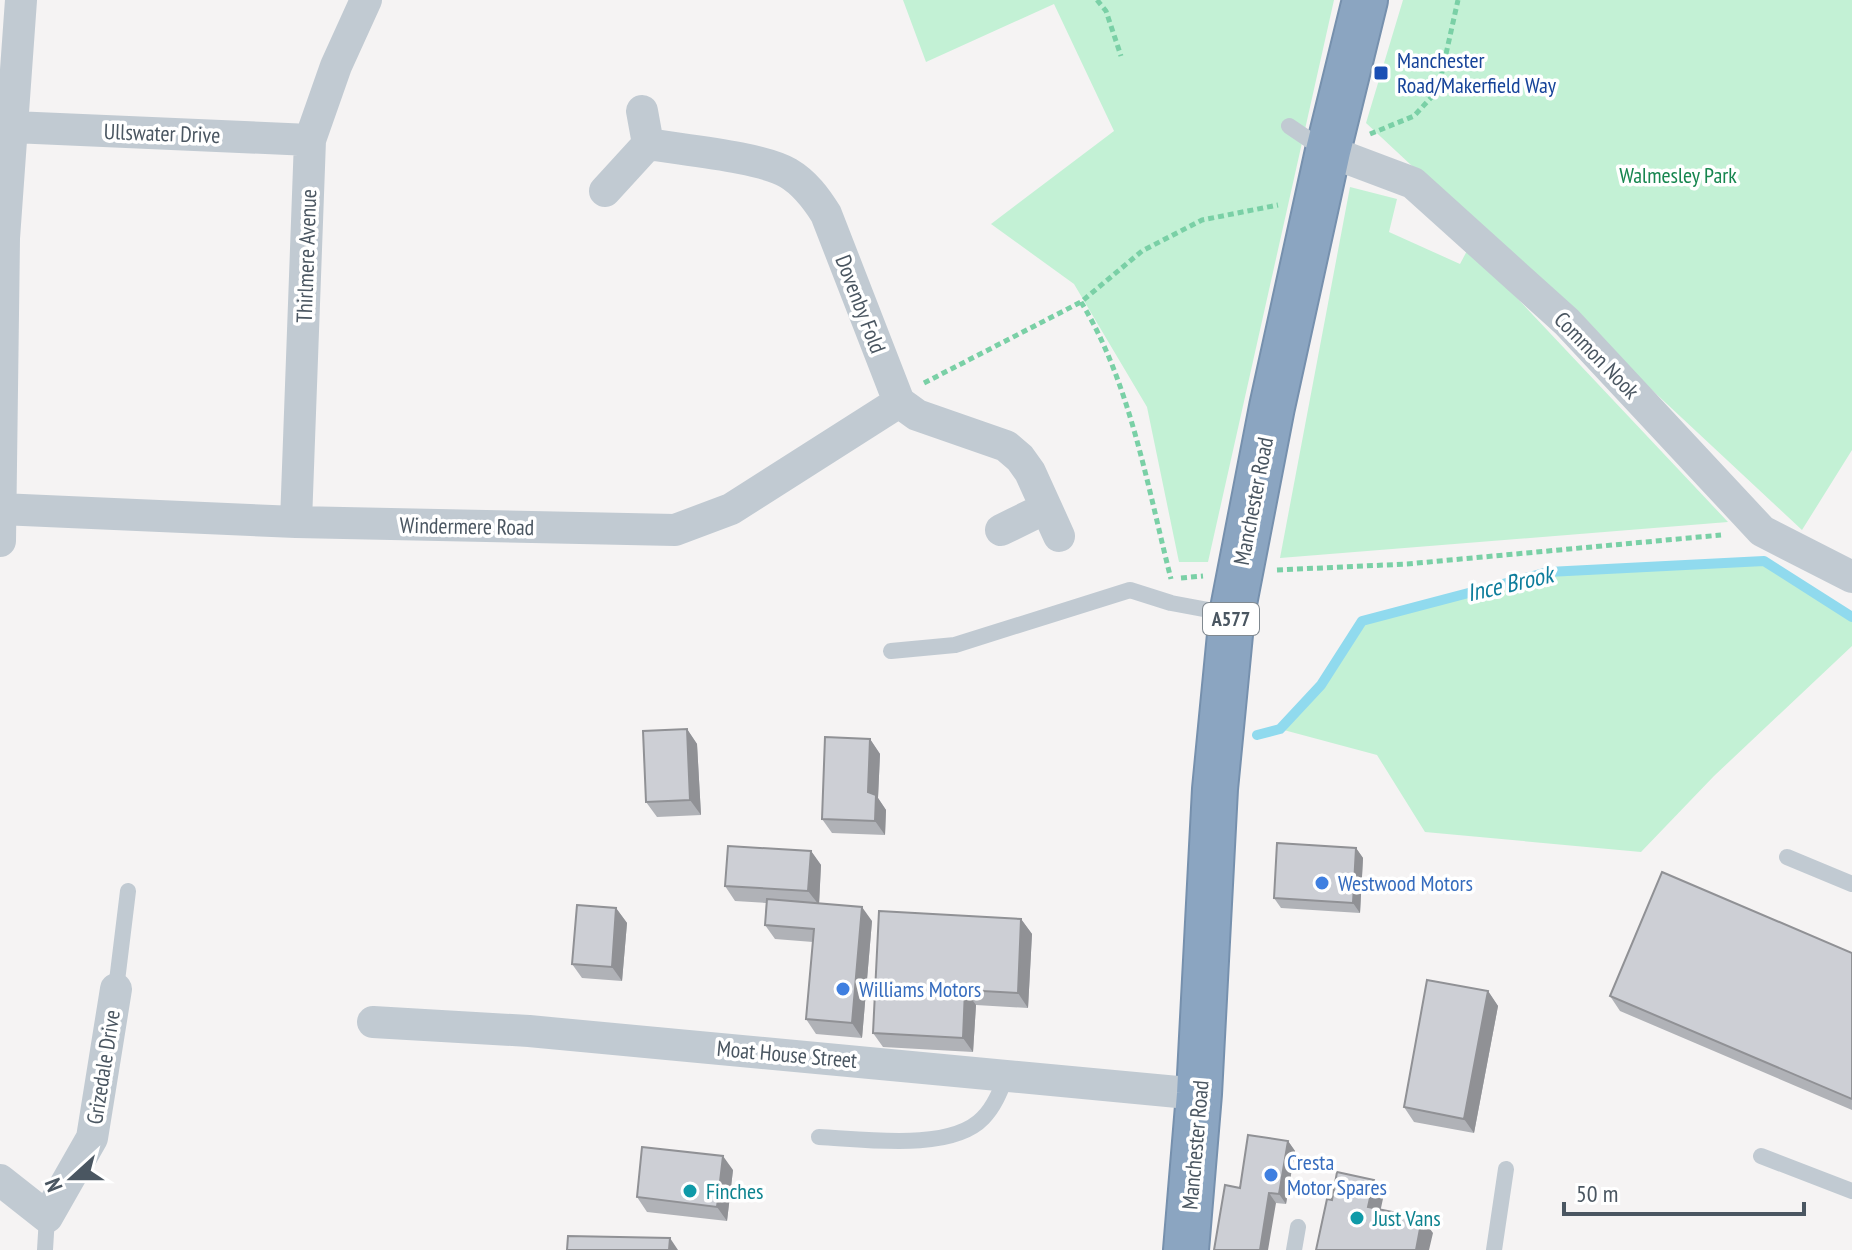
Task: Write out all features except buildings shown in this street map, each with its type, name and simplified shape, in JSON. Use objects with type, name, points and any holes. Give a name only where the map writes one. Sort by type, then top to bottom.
[{"type":"highway","name":"Manchester Road","points":[[1186,1250],[1199,1094],[1215,789],[1232,614],[1315,209],[1365,0]]},
{"type":"street","points":[[0,541],[2,238],[21,0]]},
{"type":"street","name":"Thirlmere Avenue","points":[[296,522],[310,140],[336,66],[366,0]]},
{"type":"street","points":[[605,191],[648,144],[642,111]]},
{"type":"street","name":"Ullswater Drive","points":[[13,127],[310,140]]},
{"type":"street","name":"Dovenby Fold","points":[[648,144],[771,165],[803,184],[826,214],[898,399]]},
{"type":"street","name":"Common Nook","points":[[1328,151],[1413,183],[1567,322],[1762,531],[1852,577]]},
{"type":"street","points":[[898,399],[917,415],[1006,446],[1020,458],[1030,472],[1053,522],[1001,530]]},
{"type":"street","name":"Windermere Road","points":[[1,509],[296,522],[675,530],[731,509],[898,399]]},
{"type":"street","name":"Grizedale Drive","points":[[47,1217],[92,1138],[116,989]]},
{"type":"street","name":"Moat House Street","points":[[373,1022],[529,1031],[1199,1094]]},
{"type":"street","points":[[0,1180],[47,1217]]},
{"type":"lane","points":[[1289,126],[1328,151]]},
{"type":"lane","points":[[891,651],[955,645],[1130,590],[1171,603],[1232,614]]},
{"type":"lane","points":[[1787,857],[1852,884]]},
{"type":"lane","points":[[116,989],[128,891]]},
{"type":"lane","points":[[819,1137],[914,1140],[947,1137],[966,1130],[982,1119],[992,1106],[1007,1074]]},
{"type":"lane","points":[[1761,1156],[1852,1191]]},
{"type":"lane","points":[[1494,1250],[1506,1169]]},
{"type":"lane","points":[[45,1250],[47,1217]]},
{"type":"lane","points":[[1294,1250],[1298,1227]]},
{"type":"path","points":[[1097,0],[1106,11],[1121,56]]},
{"type":"path","points":[[1328,151],[1414,116],[1438,90],[1458,0]]},
{"type":"path","points":[[898,399],[1081,302],[1142,251],[1202,220],[1277,205],[1315,209]]},
{"type":"path","points":[[1081,302],[1095,326],[1127,410],[1171,579],[1239,572],[1423,563],[1762,531]]},
{"type":"green space","points":[[903,0],[1334,0],[1208,562],[1179,562],[1147,407],[1074,284],[991,224],[1114,131],[1054,4],[926,62]]},
{"type":"green space","name":"Walmesley Park","points":[[1403,0],[1852,0],[1852,450],[1802,530],[1366,123]]},
{"type":"green space","points":[[1350,187],[1397,199],[1389,232],[1460,264],[1469,247],[1728,522],[1280,558]]},
{"type":"green space","points":[[1764,561],[1852,617],[1852,646],[1714,776],[1641,852],[1425,832],[1377,755],[1280,729],[1321,685],[1362,621],[1548,572]]},
{"type":"waterway","name":"Ince Brook","points":[[1257,735],[1280,729],[1321,685],[1362,621],[1548,572],[1764,561],[1852,617]]},
{"type":"place","name":"Manchester Road/Makerfield Way","points":[[1381,73]]},
{"type":"place","name":"Westwood Motors","points":[[1322,883]]},
{"type":"place","name":"Williams Motors","points":[[843,989]]},
{"type":"place","name":"Cresta Motor Spares","points":[[1271,1175]]},
{"type":"place","name":"Finches","points":[[690,1191]]},
{"type":"place","name":"Just Vans","points":[[1357,1218]]}]
